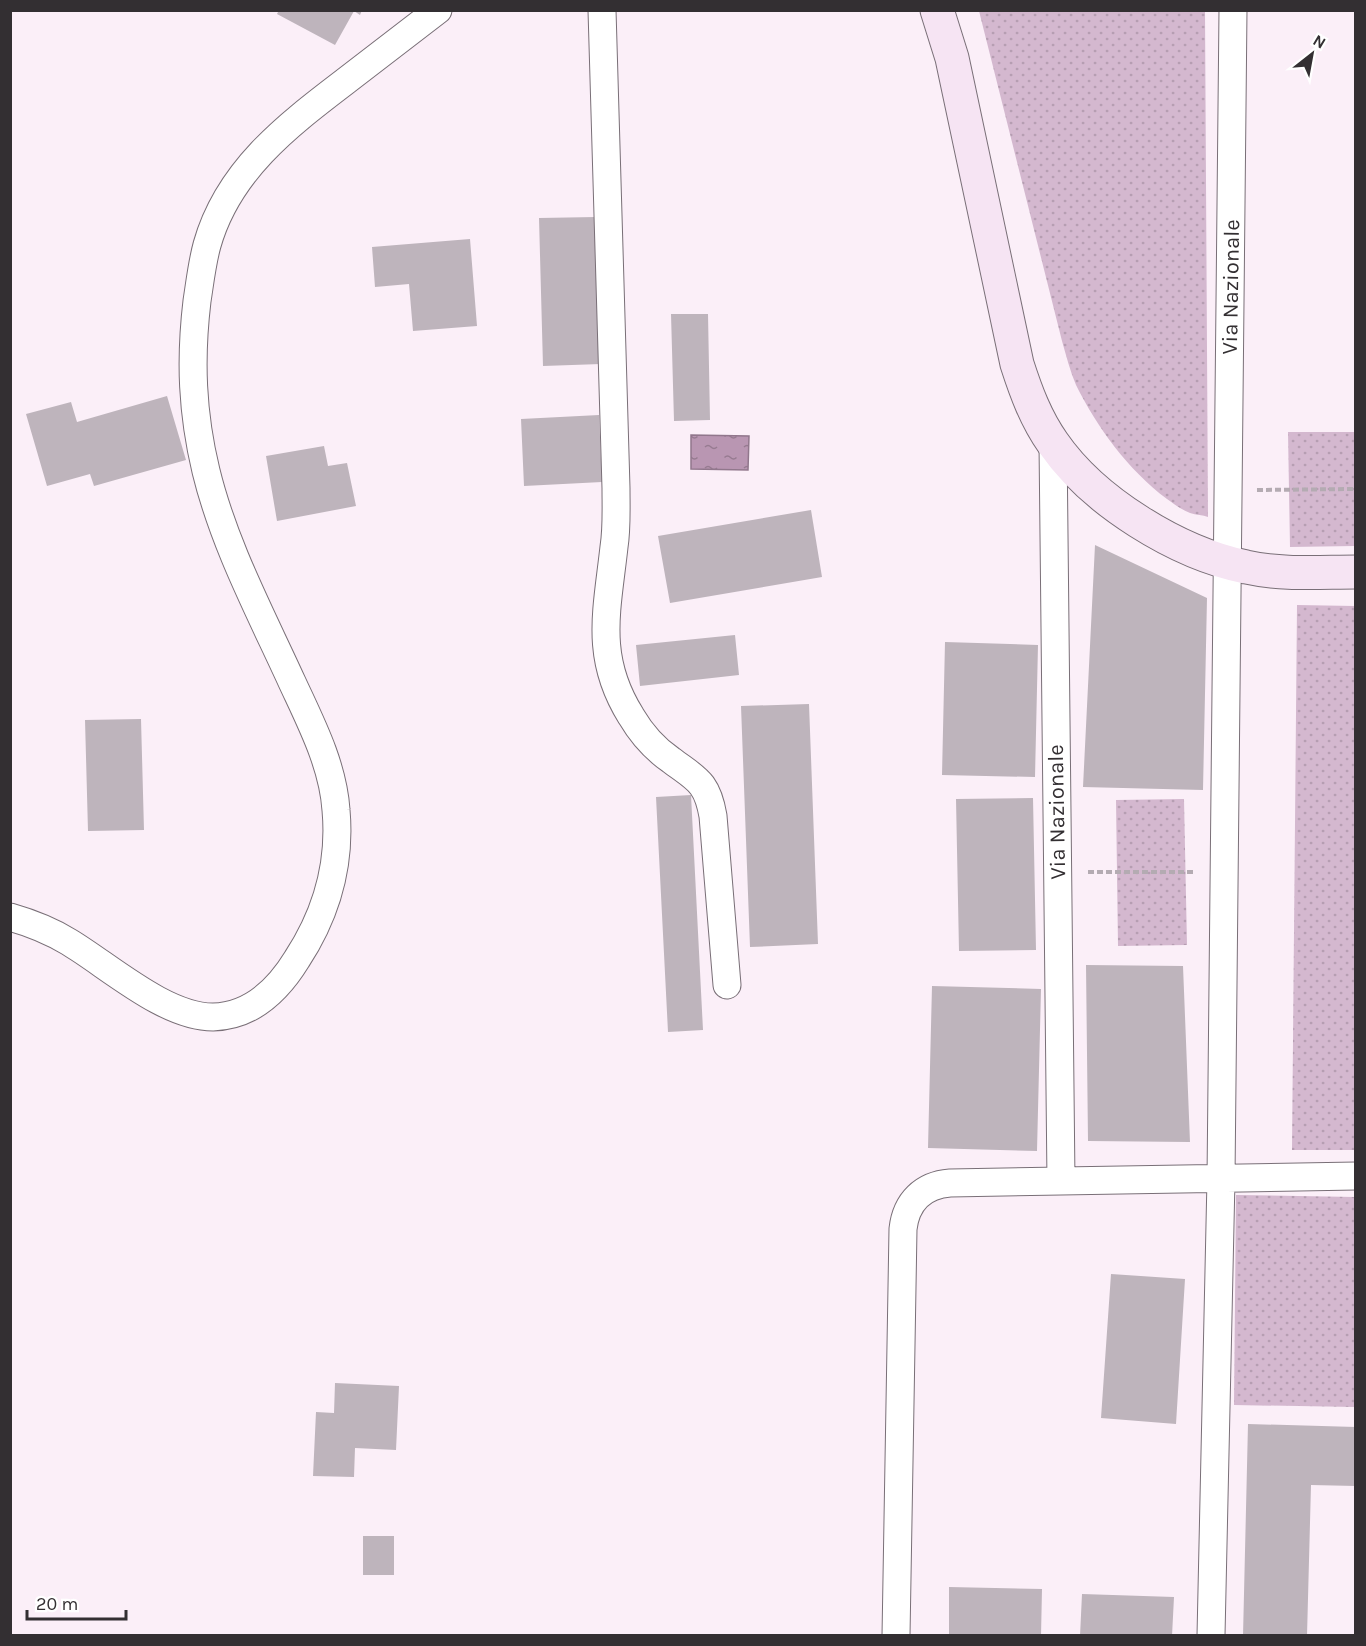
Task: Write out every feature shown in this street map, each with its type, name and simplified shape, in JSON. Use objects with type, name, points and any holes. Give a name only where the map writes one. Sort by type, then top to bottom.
[{"type":"street","points":[[10,917],[27,921],[61,937],[115,973],[182,1011],[213,1017],[248,1009],[268,996],[283,980],[318,922],[328,896],[333,872],[337,830],[333,788],[321,746],[234,553],[208,480],[197,427],[192,381],[193,334],[199,284],[207,246],[220,209],[244,171],[309,109],[438,10]]},
{"type":"street","points":[[602,10],[616,488],[615,544],[605,618],[607,652],[609,666],[617,688],[638,726],[670,760],[694,776],[708,794],[713,816],[727,985]]},
{"type":"street","name":"Via Nazionale","points":[[937,10],[952,58],[1017,364],[1031,404],[1053,443],[1072,468],[1122,510],[1186,547],[1248,568],[1287,572],[1356,572]]},
{"type":"street","name":"Via Nazionale","points":[[1211,1635],[1221,1179],[1233,10]]},
{"type":"street","name":"Via Nazionale","points":[[1053,443],[1061,1181]]},
{"type":"street","points":[[896,1635],[903,1241],[906,1213],[916,1197],[923,1191],[941,1183],[1356,1176]]},
{"type":"path","points":[[1229,491],[1356,489]]},
{"type":"path","points":[[1057,872],[1224,873]]},
{"type":"shaded area","points":[[979,11],[1205,11],[1208,517],[1181,509],[1139,475],[1104,432],[1076,385],[1062,341]]},
{"type":"shaded area","points":[[1288,432],[1355,432],[1355,546],[1290,547]]},
{"type":"shaded area","points":[[1297,605],[1355,606],[1355,1150],[1292,1150]]},
{"type":"shaded area","points":[[1184,799],[1187,945],[1118,946],[1116,800]]},
{"type":"shaded area","points":[[1236,1195],[1355,1197],[1355,1407],[1234,1405]]},
{"type":"water","points":[[691,435],[749,436],[748,470],[691,469]]},
{"type":"building","points":[[279,10],[362,10],[360,15],[354,11],[335,45],[277,14]]},
{"type":"building","points":[[596,217],[601,364],[543,366],[539,218]]},
{"type":"building","points":[[470,239],[477,326],[413,331],[409,284],[375,287],[372,247]]},
{"type":"building","points":[[671,314],[708,314],[710,420],[674,421]]},
{"type":"building","points":[[167,396],[186,460],[94,486],[90,474],[47,486],[26,414],[71,402],[77,422]]},
{"type":"building","points":[[599,415],[602,482],[524,486],[521,419]]},
{"type":"building","points":[[324,446],[328,466],[347,463],[356,506],[277,521],[266,456]]},
{"type":"building","points":[[811,510],[822,577],[670,603],[658,536]]},
{"type":"building","points":[[1095,545],[1207,598],[1203,790],[1083,787]]},
{"type":"building","points":[[735,635],[739,675],[640,686],[636,645]]},
{"type":"building","points":[[945,642],[1038,645],[1035,777],[942,775]]},
{"type":"building","points":[[809,704],[818,944],[750,947],[741,706]]},
{"type":"building","points":[[141,719],[144,830],[88,831],[85,720]]},
{"type":"building","points":[[691,795],[703,1030],[668,1032],[656,797]]},
{"type":"building","points":[[1033,798],[1036,950],[959,951],[956,799]]},
{"type":"building","points":[[1086,965],[1183,966],[1190,1142],[1088,1141]]},
{"type":"building","points":[[932,986],[1041,989],[1037,1151],[928,1148]]},
{"type":"building","points":[[1111,1274],[1185,1279],[1176,1424],[1101,1418]]},
{"type":"building","points":[[335,1383],[399,1386],[396,1450],[355,1448],[354,1477],[313,1476],[316,1412],[334,1413]]},
{"type":"building","points":[[1248,1424],[1356,1427],[1356,1486],[1311,1485],[1307,1636],[1243,1636]]},
{"type":"building","points":[[363,1536],[394,1536],[394,1575],[363,1575]]},
{"type":"building","points":[[949,1587],[1042,1589],[1041,1636],[949,1636]]},
{"type":"building","points":[[1082,1594],[1174,1597],[1172,1636],[1080,1636]]}]
